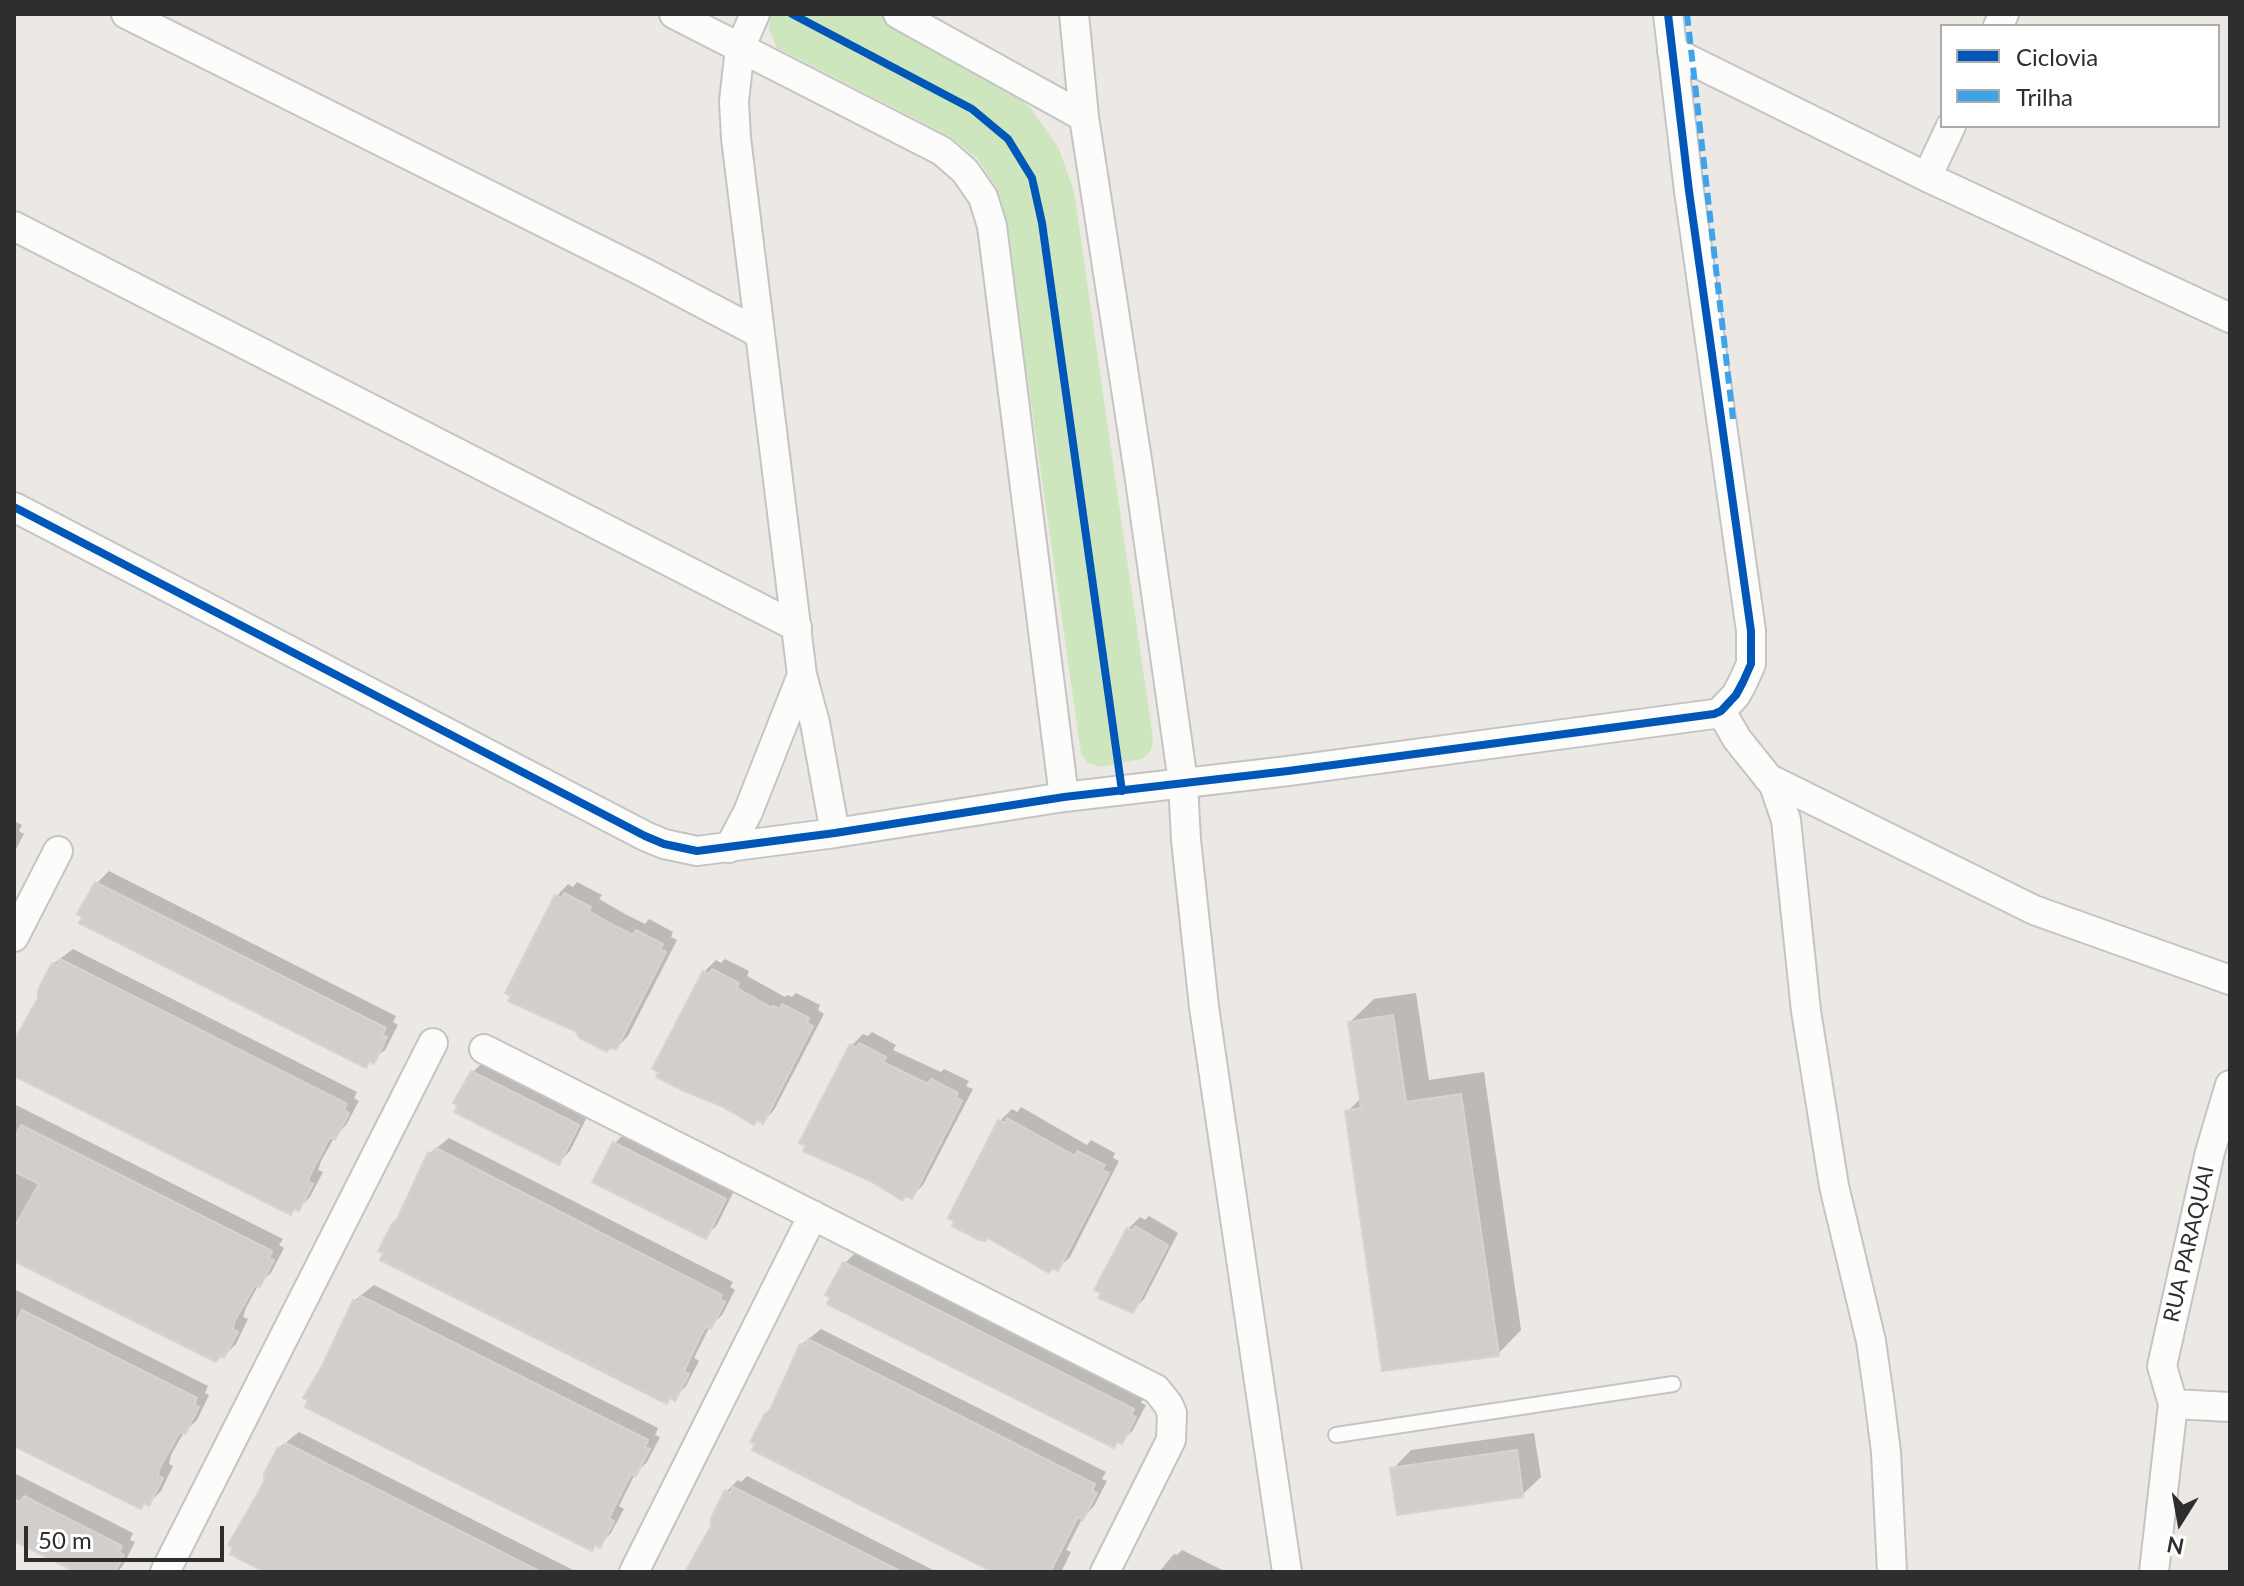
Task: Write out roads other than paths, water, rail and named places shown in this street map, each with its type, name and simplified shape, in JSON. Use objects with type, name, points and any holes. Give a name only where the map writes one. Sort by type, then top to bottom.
[{"type":"street","points":[[126,14],[759,333]]},
{"type":"street","points":[[674,14],[942,151],[965,171],[983,197],[992,226],[1064,797]]},
{"type":"street","points":[[755,14],[740,48],[734,92],[736,138],[802,675],[815,723],[835,833]]},
{"type":"street","points":[[898,14],[1084,117]]},
{"type":"street","points":[[1074,14],[1084,117],[1135,442],[1183,782],[1186,840],[1204,1007],[1287,1572]]},
{"type":"street","points":[[14,507],[645,836],[664,844],[697,851],[1064,797],[1648,724],[1721,711],[1736,695],[1751,664],[1751,631],[1668,14]]},
{"type":"street","points":[[1672,51],[1927,177],[2230,318]]},
{"type":"street","points":[[1927,177],[1950,128]]},
{"type":"street","points":[[14,226],[797,627]]},
{"type":"street","points":[[729,848],[748,812],[802,675]]},
{"type":"street","points":[[1721,711],[1737,739],[1774,785],[1786,820],[1806,1011],[1834,1186],[1871,1341],[1879,1397],[1886,1452],[1892,1572]]},
{"type":"street","points":[[1768,778],[2034,910],[2230,980]]},
{"type":"street","points":[[14,937],[58,851]]},
{"type":"street","points":[[165,1572],[433,1043]]},
{"type":"street","points":[[484,1049],[1156,1389],[1172,1413],[1171,1440],[1105,1572]]},
{"type":"street","name":"RUA PARAQUAI","points":[[2173,1404],[2162,1366],[2210,1152],[2230,1085]]},
{"type":"street","points":[[634,1572],[813,1215]]},
{"type":"street","points":[[2154,1572],[2173,1404],[2230,1407]]},
{"type":"lane","points":[[1336,1435],[1673,1384]]}]
